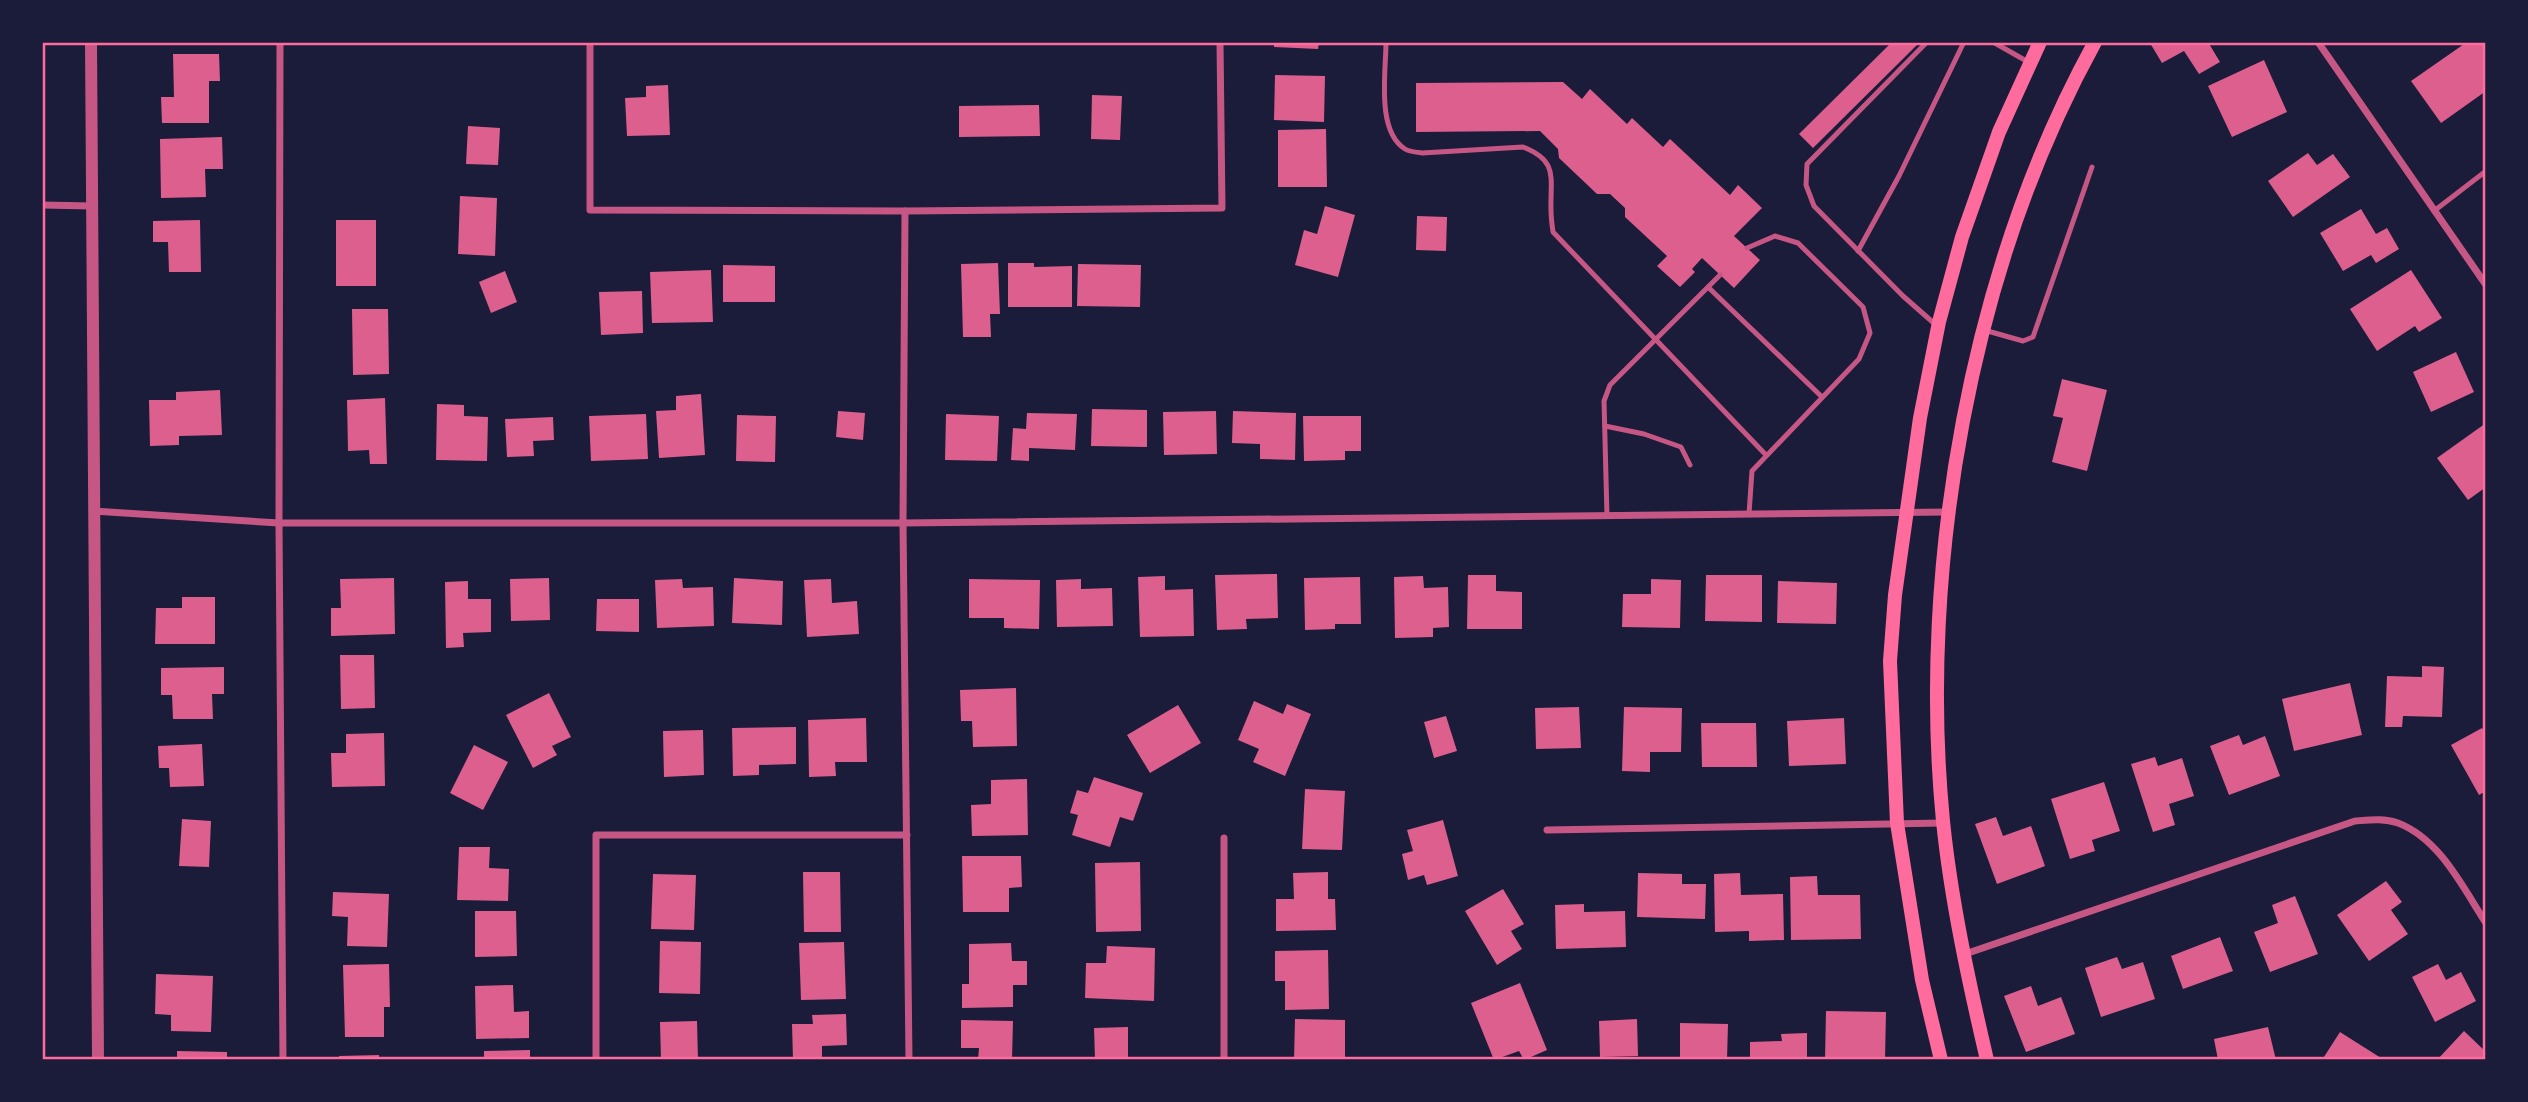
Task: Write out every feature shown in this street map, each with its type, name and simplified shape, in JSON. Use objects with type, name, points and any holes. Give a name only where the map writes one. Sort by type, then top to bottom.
[{"type":"main road","points":[[1941,1060],[1922,980],[1898,823],[1890,661],[1895,595],[1920,418],[1938,327],[1962,237],[1999,132],[2040,42]]},
{"type":"main road","points":[[1987,1060],[1965,954],[1943,822],[1937,701],[1938,616],[1948,512],[1984,330],[2013,231],[2067,93],[2095,42]]},
{"type":"street","points":[[91,42],[98,1060]]},
{"type":"street","points":[[281,42],[279,523],[283,1060]]},
{"type":"street","points":[[590,42],[590,210],[905,211],[1222,208],[1220,42]]},
{"type":"street","points":[[2318,42],[2486,285]]},
{"type":"street","points":[[42,205],[92,206]]},
{"type":"street","points":[[905,211],[902,523],[909,1060]]},
{"type":"street","points":[[93,511],[279,523],[902,523],[1948,512]]},
{"type":"street","points":[[1965,954],[2355,821],[2377,819],[2396,822],[2411,830],[2440,854],[2486,923]]},
{"type":"street","points":[[1548,830],[1943,822]]},
{"type":"street","points":[[596,1060],[596,835],[907,835]]},
{"type":"street","points":[[1224,838],[1224,1060]]},
{"type":"lane","points":[[1386,42],[1385,116],[1394,140],[1407,151],[1422,153],[1523,146],[1537,152],[1547,162],[1553,181],[1550,210],[1553,232],[1766,455]]},
{"type":"lane","points":[[1927,42],[1807,164],[1806,185],[1814,206],[1903,296],[1938,327]]},
{"type":"lane","points":[[1858,251],[1899,176],[1964,42]]},
{"type":"lane","points":[[1993,42],[2030,63]]},
{"type":"lane","points":[[1984,330],[2023,341],[2033,337],[2092,167]]},
{"type":"lane","points":[[2434,211],[2486,171]]},
{"type":"lane","points":[[1747,248],[1775,236],[1798,243],[1863,307],[1870,333],[1859,359],[1752,471],[1749,514]]},
{"type":"lane","points":[[1607,516],[1604,401],[1610,385],[1720,275]]},
{"type":"lane","points":[[1709,288],[1822,397]]},
{"type":"lane","points":[[1605,426],[1644,434],[1681,447],[1690,465]]},
{"type":"building","points":[[1274,42],[1319,42],[1318,49],[1274,47]]},
{"type":"building","points":[[1892,42],[1920,42],[1813,148],[1799,134]]},
{"type":"building","points":[[2208,42],[2220,62],[2199,74],[2184,51],[2162,63],[2150,43]]},
{"type":"building","points":[[2467,42],[2486,42],[2486,91],[2441,123],[2411,81]]},
{"type":"building","points":[[173,54],[219,54],[220,81],[209,81],[209,123],[162,123],[161,97],[174,97]]},
{"type":"building","points":[[2264,60],[2287,112],[2232,137],[2208,86]]},
{"type":"building","points":[[1275,75],[1325,76],[1324,122],[1274,120]]},
{"type":"building","points":[[1563,82],[1582,99],[1590,89],[1627,124],[1632,118],[1663,147],[1670,139],[1730,195],[1738,185],[1762,208],[1734,236],[1760,260],[1734,288],[1702,258],[1692,269],[1695,272],[1680,287],[1657,266],[1667,256],[1625,217],[1625,208],[1610,194],[1597,194],[1559,158],[1558,149],[1540,131],[1416,132],[1416,83]]},
{"type":"building","points":[[668,85],[670,135],[627,136],[625,98],[646,97],[646,86]]},
{"type":"building","points":[[1092,95],[1122,96],[1120,140],[1091,139]]},
{"type":"building","points":[[1039,105],[1040,136],[959,137],[959,106]]},
{"type":"building","points":[[468,126],[500,128],[498,165],[466,164]]},
{"type":"building","points":[[1326,129],[1327,187],[1278,187],[1278,130]]},
{"type":"building","points":[[222,137],[223,169],[205,169],[206,197],[161,198],[160,139]]},
{"type":"building","points":[[2308,153],[2317,165],[2333,154],[2350,177],[2293,217],[2268,181]]},
{"type":"building","points":[[460,196],[497,198],[495,256],[458,254]]},
{"type":"building","points":[[1325,206],[1355,215],[1338,277],[1295,265],[1304,230],[1317,234]]},
{"type":"building","points":[[2361,209],[2376,234],[2387,228],[2399,249],[2376,263],[2371,255],[2343,271],[2320,233]]},
{"type":"building","points":[[1417,216],[1447,217],[1446,251],[1416,250]]},
{"type":"building","points":[[200,220],[201,272],[169,272],[168,242],[153,242],[153,221]]},
{"type":"building","points":[[336,220],[376,220],[376,286],[336,286]]},
{"type":"building","points":[[998,263],[1000,314],[990,314],[991,337],[963,337],[961,264]]},
{"type":"building","points":[[1008,263],[1034,263],[1034,267],[1072,266],[1072,307],[1008,307]]},
{"type":"building","points":[[1078,264],[1141,265],[1140,307],[1077,306]]},
{"type":"building","points":[[723,265],[775,266],[775,302],[723,302]]},
{"type":"building","points":[[711,270],[713,322],[652,323],[650,272]]},
{"type":"building","points":[[2411,270],[2442,318],[2419,332],[2415,326],[2377,351],[2350,309]]},
{"type":"building","points":[[505,271],[517,302],[491,313],[479,282]]},
{"type":"building","points":[[642,291],[643,333],[601,335],[599,292]]},
{"type":"building","points":[[352,309],[388,309],[389,374],[353,375]]},
{"type":"building","points":[[2456,352],[2474,392],[2431,412],[2413,372]]},
{"type":"building","points":[[2062,379],[2107,390],[2087,471],[2052,462],[2063,418],[2053,416]]},
{"type":"building","points":[[220,390],[222,435],[179,436],[179,445],[150,446],[149,400],[176,400],[176,392]]},
{"type":"building","points":[[701,394],[705,455],[659,458],[656,411],[676,410],[676,396]]},
{"type":"building","points":[[385,398],[387,464],[370,464],[369,450],[348,451],[347,400]]},
{"type":"building","points":[[437,404],[464,405],[464,416],[488,417],[487,461],[436,460]]},
{"type":"building","points":[[1092,409],[1147,410],[1147,447],[1091,446]]},
{"type":"building","points":[[838,411],[865,413],[863,440],[836,437]]},
{"type":"building","points":[[1216,411],[1217,454],[1164,455],[1163,412]]},
{"type":"building","points":[[1233,411],[1296,413],[1295,460],[1260,459],[1260,444],[1232,443]]},
{"type":"building","points":[[1027,413],[1077,414],[1075,450],[1029,448],[1029,461],[1011,460],[1013,428],[1026,429]]},
{"type":"building","points":[[646,414],[648,459],[591,461],[589,416]]},
{"type":"building","points":[[946,414],[999,416],[997,461],[945,460]]},
{"type":"building","points":[[737,415],[776,416],[775,462],[736,461]]},
{"type":"building","points":[[1303,416],[1361,416],[1361,451],[1345,451],[1345,460],[1304,461]]},
{"type":"building","points":[[553,417],[554,440],[533,441],[534,456],[507,457],[505,419]]},
{"type":"building","points":[[2486,423],[2486,487],[2468,500],[2437,458]]},
{"type":"building","points":[[1277,574],[1278,618],[1246,619],[1247,629],[1217,630],[1215,575]]},
{"type":"building","points":[[1468,575],[1496,575],[1496,591],[1522,592],[1522,629],[1467,629]]},
{"type":"building","points":[[1706,575],[1762,575],[1762,622],[1705,621]]},
{"type":"building","points":[[1165,576],[1165,590],[1193,589],[1194,636],[1140,637],[1138,577]]},
{"type":"building","points":[[1423,576],[1424,588],[1448,587],[1449,627],[1433,628],[1433,637],[1395,638],[1394,577]]},
{"type":"building","points":[[1360,577],[1361,624],[1335,624],[1335,629],[1305,630],[1304,578]]},
{"type":"building","points":[[394,578],[395,634],[331,636],[331,608],[341,608],[340,579]]},
{"type":"building","points":[[549,578],[550,620],[511,621],[510,579]]},
{"type":"building","points":[[734,578],[783,581],[782,625],[732,623]]},
{"type":"building","points":[[682,579],[683,588],[713,587],[714,626],[657,628],[655,580]]},
{"type":"building","points":[[831,579],[832,603],[857,601],[859,634],[807,637],[804,580]]},
{"type":"building","points":[[969,579],[1040,580],[1039,629],[1004,628],[1004,618],[969,618]]},
{"type":"building","points":[[1081,579],[1081,589],[1112,588],[1113,626],[1057,627],[1056,580]]},
{"type":"building","points":[[1651,579],[1681,580],[1680,628],[1622,627],[1623,594],[1651,594]]},
{"type":"building","points":[[468,581],[468,599],[491,599],[491,632],[463,633],[464,647],[446,648],[445,582]]},
{"type":"building","points":[[1778,581],[1837,583],[1836,624],[1777,623]]},
{"type":"building","points":[[182,597],[215,597],[215,644],[155,644],[156,608],[182,608]]},
{"type":"building","points":[[597,599],[639,599],[639,632],[596,631]]},
{"type":"building","points":[[340,655],[374,655],[375,708],[341,709]]},
{"type":"building","points":[[2422,666],[2444,667],[2442,717],[2403,716],[2402,727],[2385,727],[2387,676],[2422,677]]},
{"type":"building","points":[[224,667],[224,694],[212,694],[213,719],[173,719],[172,695],[161,695],[161,668]]},
{"type":"building","points":[[2350,683],[2362,735],[2294,751],[2282,699]]},
{"type":"building","points":[[1016,688],[1017,746],[973,747],[972,721],[961,721],[960,690]]},
{"type":"building","points":[[549,693],[571,737],[552,746],[557,755],[533,768],[506,715]]},
{"type":"building","points":[[1254,701],[1283,714],[1287,704],[1311,714],[1285,776],[1253,762],[1259,749],[1238,740]]},
{"type":"building","points":[[1178,705],[1201,743],[1150,773],[1127,735]]},
{"type":"building","points":[[1579,707],[1581,748],[1536,749],[1535,708]]},
{"type":"building","points":[[1624,707],[1682,708],[1681,752],[1650,752],[1650,772],[1622,771]]},
{"type":"building","points":[[1446,716],[1457,751],[1434,758],[1424,722]]},
{"type":"building","points":[[866,718],[867,762],[835,762],[836,776],[809,777],[808,720]]},
{"type":"building","points":[[1844,718],[1846,764],[1789,766],[1787,721]]},
{"type":"building","points":[[1701,723],[1756,723],[1757,767],[1702,767]]},
{"type":"building","points":[[796,727],[796,764],[759,765],[759,775],[733,776],[732,728]]},
{"type":"building","points":[[2482,728],[2486,734],[2486,791],[2479,795],[2451,745]]},
{"type":"building","points":[[703,730],[704,775],[664,777],[663,731]]},
{"type":"building","points":[[384,733],[385,786],[332,787],[331,753],[346,753],[346,734]]},
{"type":"building","points":[[2239,735],[2243,745],[2265,736],[2280,776],[2229,795],[2210,746]]},
{"type":"building","points":[[202,744],[204,786],[170,787],[169,768],[159,768],[158,746]]},
{"type":"building","points":[[474,745],[508,762],[483,810],[450,793]]},
{"type":"building","points":[[2155,757],[2158,766],[2182,758],[2194,796],[2169,804],[2175,825],[2153,832],[2131,764]]},
{"type":"building","points":[[1094,777],[1143,793],[1133,821],[1120,817],[1110,847],[1072,835],[1078,815],[1070,813],[1077,790],[1088,793]]},
{"type":"building","points":[[1027,779],[1028,835],[972,836],[971,805],[991,804],[991,780]]},
{"type":"building","points":[[2104,782],[2120,831],[2092,840],[2095,851],[2070,859],[2051,799]]},
{"type":"building","points":[[1305,789],[1345,791],[1342,850],[1302,849]]},
{"type":"building","points":[[1996,817],[2003,836],[2031,826],[2045,866],[1997,884],[1975,824]]},
{"type":"building","points":[[182,819],[211,821],[209,867],[179,866]]},
{"type":"building","points":[[1443,820],[1458,876],[1427,885],[1424,875],[1408,880],[1402,854],[1413,851],[1407,830]]},
{"type":"building","points":[[459,847],[490,847],[489,868],[509,869],[508,901],[457,900]]},
{"type":"building","points":[[962,856],[1021,856],[1022,887],[1009,888],[1009,912],[963,912]]},
{"type":"building","points":[[1140,862],[1141,931],[1096,932],[1095,863]]},
{"type":"building","points":[[803,872],[840,872],[841,932],[804,932]]},
{"type":"building","points":[[1328,872],[1328,899],[1335,899],[1336,930],[1276,931],[1276,899],[1294,899],[1293,873]]},
{"type":"building","points":[[1638,873],[1682,874],[1682,884],[1706,884],[1705,919],[1637,917]]},
{"type":"building","points":[[1740,873],[1741,895],[1783,894],[1784,940],[1749,941],[1749,931],[1715,932],[1714,874]]},
{"type":"building","points":[[653,874],[696,875],[694,930],[651,929]]},
{"type":"building","points":[[1817,876],[1818,895],[1860,895],[1861,939],[1791,940],[1790,877]]},
{"type":"building","points":[[2386,881],[2402,902],[2391,910],[2408,934],[2369,961],[2337,915]]},
{"type":"building","points":[[1503,889],[1524,924],[1511,931],[1522,949],[1497,965],[1465,911]]},
{"type":"building","points":[[333,892],[389,894],[387,947],[347,946],[348,917],[332,916]]},
{"type":"building","points":[[2295,896],[2318,954],[2270,972],[2254,932],[2278,923],[2272,905]]},
{"type":"building","points":[[1584,904],[1584,912],[1625,911],[1626,947],[1556,949],[1555,905]]},
{"type":"building","points":[[475,911],[516,911],[517,956],[475,957]]},
{"type":"building","points":[[2220,937],[2233,971],[2183,989],[2171,956]]},
{"type":"building","points":[[660,941],[701,942],[700,994],[659,993]]},
{"type":"building","points":[[844,942],[846,999],[801,1000],[799,943]]},
{"type":"building","points":[[1011,943],[1012,961],[1027,961],[1027,985],[1013,985],[1013,1007],[962,1008],[962,984],[969,984],[969,944]]},
{"type":"building","points":[[1107,946],[1155,948],[1154,1001],[1085,998],[1086,963],[1106,963]]},
{"type":"building","points":[[1328,950],[1329,1009],[1285,1010],[1285,981],[1275,981],[1275,951]]},
{"type":"building","points":[[2117,957],[2122,969],[2143,962],[2155,999],[2101,1017],[2085,968]]},
{"type":"building","points":[[389,964],[390,1007],[384,1007],[384,1037],[345,1037],[343,965]]},
{"type":"building","points":[[2438,964],[2446,980],[2461,972],[2476,1001],[2435,1022],[2412,977]]},
{"type":"building","points":[[156,974],[213,976],[211,1032],[171,1031],[171,1015],[155,1014]]},
{"type":"building","points":[[1520,983],[1547,1050],[1524,1060],[1519,1051],[1494,1060],[1471,1003]]},
{"type":"building","points":[[513,985],[514,1012],[529,1011],[529,1038],[476,1039],[475,986]]},
{"type":"building","points":[[2031,986],[2038,1006],[2061,997],[2075,1034],[2026,1052],[2004,996]]},
{"type":"building","points":[[1826,1011],[1886,1012],[1885,1060],[1825,1060]]},
{"type":"building","points":[[846,1014],[847,1045],[822,1046],[822,1060],[793,1060],[792,1024],[813,1024],[812,1015]]},
{"type":"building","points":[[1295,1019],[1345,1020],[1345,1060],[1294,1060]]},
{"type":"building","points":[[1637,1019],[1638,1056],[1600,1057],[1599,1021]]},
{"type":"building","points":[[961,1020],[1013,1021],[1012,1060],[978,1060],[979,1048],[961,1048]]},
{"type":"building","points":[[697,1021],[698,1060],[661,1060],[660,1022]]},
{"type":"building","points":[[1680,1023],[1728,1024],[1727,1060],[1680,1057]]},
{"type":"building","points":[[1128,1027],[1128,1060],[1095,1060],[1094,1028]]},
{"type":"building","points":[[2268,1027],[2276,1060],[2218,1060],[2214,1039]]},
{"type":"building","points":[[2464,1031],[2486,1052],[2486,1060],[2437,1060]]},
{"type":"building","points":[[2340,1032],[2381,1058],[2380,1060],[2322,1060]]},
{"type":"building","points":[[1807,1033],[1807,1060],[1750,1060],[1750,1042],[1782,1041],[1781,1034]]},
{"type":"building","points":[[530,1050],[530,1060],[484,1060],[484,1051]]},
{"type":"building","points":[[177,1051],[227,1052],[227,1060],[177,1060]]},
{"type":"building","points":[[379,1055],[379,1060],[340,1060],[339,1056]]}]
